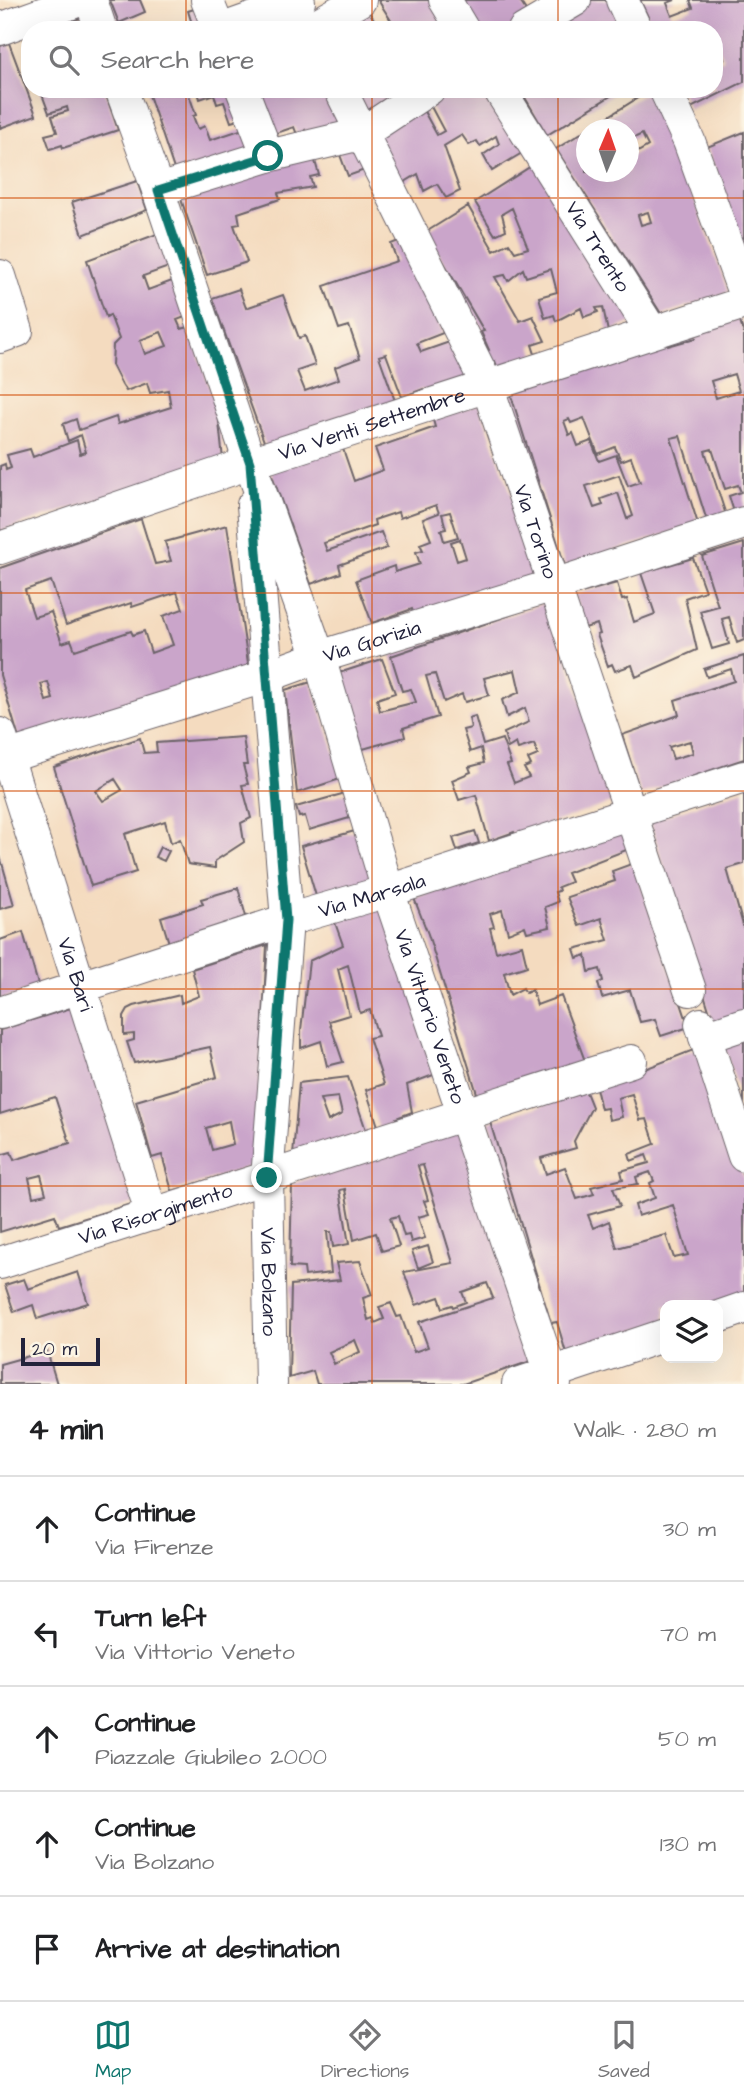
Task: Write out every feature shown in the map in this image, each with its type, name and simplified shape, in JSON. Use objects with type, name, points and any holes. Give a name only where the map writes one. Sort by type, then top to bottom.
[{"type":"street","points":[[22,21],[80,0]]},
{"type":"street","points":[[91,0],[98,21]]},
{"type":"street","points":[[207,0],[216,21]]},
{"type":"street","points":[[271,21],[360,0]]},
{"type":"street","points":[[445,0],[458,21]]},
{"type":"street","points":[[539,21],[575,0]]},
{"type":"street","points":[[622,0],[632,21]]},
{"type":"street","points":[[0,29],[21,21]]},
{"type":"street","points":[[124,98],[250,463]]},
{"type":"street","points":[[245,98],[268,156]]},
{"type":"street","name":"Via Torino","points":[[344,98],[487,385],[690,990]]},
{"type":"street","points":[[158,190],[268,156],[361,134],[415,98]]},
{"type":"street","name":"Via Trento","points":[[505,98],[652,332]]},
{"type":"street","points":[[669,98],[690,141],[744,293]]},
{"type":"street","points":[[0,276],[17,331],[0,337]]},
{"type":"street","name":"Via Venti Settembre","points":[[0,548],[250,463],[744,303]]},
{"type":"street","name":"Via Vittorio Veneto","points":[[250,463],[319,657],[388,891],[553,1378]]},
{"type":"street","name":"Via Bolzano","points":[[250,463],[286,920],[267,1178],[271,1384]]},
{"type":"street","name":"Via Gorizia","points":[[2,750],[267,676],[319,657],[555,585],[744,523]]},
{"type":"street","name":"Via Bari","points":[[2,750],[152,1215]]},
{"type":"street","name":"Via Marsala","points":[[0,1013],[286,920],[388,891],[744,777]]},
{"type":"street","points":[[744,1024],[703,1030],[744,1156]]},
{"type":"street","name":"Via Risorgimento","points":[[0,1263],[631,1060]]},
{"type":"street","points":[[723,1315],[744,1308]]},
{"type":"street","points":[[518,1384],[553,1378],[660,1337]]},
{"type":"building","points":[[110,0],[140,0],[145,12],[118,21]]},
{"type":"building","points":[[378,0],[433,0],[446,21],[391,21]]},
{"type":"building","points":[[461,0],[519,0],[529,15],[520,21],[474,21]]},
{"type":"building","points":[[586,0],[610,0],[620,21],[553,21]]},
{"type":"building","points":[[640,0],[675,0],[667,3],[672,16],[693,8],[690,0],[744,0],[744,82],[723,92],[723,21],[650,21]]},
{"type":"building","points":[[203,6],[207,21],[191,21],[188,11]]},
{"type":"building","points":[[366,7],[375,21],[343,21]]},
{"type":"building","points":[[293,12],[298,21],[268,21]]},
{"type":"building","points":[[9,43],[21,75],[21,98],[30,98],[36,115],[0,128],[0,46]]},
{"type":"building","points":[[43,98],[107,98],[118,130],[63,148],[62,145],[50,149],[45,135],[57,132],[52,116],[68,111],[67,107],[49,113]]},
{"type":"building","points":[[150,98],[190,98],[198,129],[205,126],[210,140],[252,126],[258,158],[176,175]]},
{"type":"building","points":[[215,98],[238,98],[245,118],[231,122],[224,102],[217,104]]},
{"type":"building","points":[[258,98],[337,98],[350,123],[308,138],[305,130],[298,137],[294,127],[271,135]]},
{"type":"building","points":[[356,98],[397,98],[367,118]]},
{"type":"building","points":[[433,98],[495,98],[527,150],[492,171],[483,155],[499,144],[496,136],[480,146],[477,141],[469,145],[462,135],[444,146],[460,191],[446,198],[437,184],[424,191],[418,174],[400,185],[375,135],[421,106],[437,135],[444,131],[428,101]]},
{"type":"building","points":[[525,98],[607,98],[547,135]]},
{"type":"building","points":[[638,98],[657,98],[728,292],[662,315],[577,182],[639,182],[639,151],[648,146],[642,134],[639,136],[639,119],[604,119]],"holes":[[[648,212],[651,222],[641,225],[638,215]]]},
{"type":"building","points":[[685,98],[711,98],[689,109]]},
{"type":"building","points":[[744,132],[744,250],[707,147]]},
{"type":"building","points":[[576,136],[576,180],[556,149]]},
{"type":"building","points":[[359,139],[373,167],[348,176],[337,147]]},
{"type":"building","points":[[313,154],[319,175],[310,177],[313,187],[278,193],[280,199],[238,213],[240,224],[234,225],[247,262],[207,275],[181,199]]},
{"type":"building","points":[[536,163],[633,322],[608,332],[603,307],[596,308],[598,312],[584,317],[581,308],[556,321],[554,315],[545,318],[539,297],[557,292],[551,269],[526,277],[523,269],[508,281],[505,275],[495,277],[520,321],[533,316],[545,341],[532,345],[535,354],[498,369],[486,351],[489,350],[481,332],[484,331],[426,232],[468,206],[494,251],[509,243],[515,252],[528,248],[512,208],[502,214],[506,230],[495,235],[475,202]]},
{"type":"building","points":[[137,181],[147,210],[83,235],[72,202]]},
{"type":"building","points":[[157,234],[169,267],[143,276],[148,290],[172,281],[185,317],[177,320],[181,329],[189,327],[218,413],[223,460],[0,531],[0,466],[5,464],[6,470],[11,468],[7,455],[30,449],[33,457],[77,440],[80,454],[86,452],[81,435],[68,441],[63,424],[76,419],[79,430],[116,417],[118,424],[171,407],[168,390],[150,393],[147,383],[126,391],[122,385],[112,365],[113,345],[119,339],[110,315],[106,317],[87,260]],"holes":[[[161,332],[167,346],[145,354],[140,340]]]},
{"type":"building","points":[[408,237],[443,333],[417,343],[421,352],[458,339],[472,380],[425,397],[423,389],[402,397],[386,354],[379,356],[395,401],[266,447],[212,298],[239,289],[246,308],[283,295],[299,338],[305,336],[315,365],[297,371],[305,391],[339,379],[335,367],[360,358],[349,326],[339,329],[324,286],[397,261],[391,244]]},
{"type":"building","points":[[739,319],[744,334],[744,509],[734,512],[729,496],[741,492],[738,485],[725,489],[712,449],[705,451],[726,515],[707,521],[680,436],[671,438],[698,524],[565,566],[509,389],[666,339],[668,346],[696,338],[694,333]],"holes":[[[734,374],[739,391],[716,398],[711,381]],[[584,418],[598,454],[615,447],[621,461],[631,457],[640,482],[628,486],[616,455],[599,461],[591,441],[578,446],[573,433],[569,435],[564,421],[569,419],[571,423]],[[619,475],[633,516],[627,519],[618,493],[601,499],[603,505],[594,508],[586,486]]]},
{"type":"building","points":[[479,404],[540,574],[415,619],[412,609],[372,623],[356,580],[394,566],[395,572],[420,564],[416,552],[423,550],[420,544],[431,540],[423,519],[439,513],[436,505],[400,518],[398,512],[374,520],[375,525],[324,543],[327,551],[381,532],[387,548],[339,565],[341,573],[311,584],[271,472],[342,446],[354,481],[383,470],[375,448],[435,427],[433,420]],"holes":[[[450,512],[458,537],[444,541],[441,530],[446,529],[442,514]],[[460,539],[466,558],[457,561],[451,542]]]},
{"type":"building","points":[[141,519],[155,564],[171,561],[165,542],[227,525],[250,676],[20,742],[0,675],[0,568]],"holes":[[[51,581],[66,625],[131,603],[132,607],[177,592],[183,609],[163,616],[173,645],[151,653],[144,631],[133,635],[131,631],[75,650],[71,640],[62,643],[51,612],[34,617],[25,590]],[[48,682],[53,699],[46,701],[41,684]]]},
{"type":"building","points":[[744,543],[744,640],[737,643],[729,617],[722,619],[729,644],[712,649],[700,611],[718,606],[702,556]]},
{"type":"building","points":[[693,558],[705,591],[685,598],[697,650],[636,677],[632,665],[615,671],[612,664],[608,666],[597,635],[600,634],[597,624],[585,628],[574,595],[617,583],[622,600],[627,599],[634,622],[655,614],[641,573]]},
{"type":"building","points":[[548,602],[614,802],[489,841],[476,795],[459,800],[452,780],[471,772],[469,767],[484,763],[481,748],[470,752],[463,730],[471,728],[469,718],[475,716],[483,745],[502,739],[511,764],[507,765],[514,783],[529,777],[524,768],[531,765],[528,759],[538,755],[534,744],[518,749],[516,743],[508,748],[504,733],[529,722],[525,708],[507,717],[502,700],[520,692],[515,670],[484,678],[489,695],[465,702],[462,694],[444,702],[435,674],[426,676],[438,717],[403,728],[405,737],[363,749],[339,673],[382,659],[395,693],[377,699],[380,711],[416,702],[411,689],[402,691],[391,656]]},
{"type":"building","points":[[744,656],[744,759],[641,794],[622,735],[679,715],[675,700],[734,681],[731,669],[707,677],[704,669]],"holes":[[[690,741],[693,753],[673,759],[669,747]]]},
{"type":"building","points":[[311,682],[343,778],[297,793],[285,690]]},
{"type":"building","points":[[243,737],[247,765],[243,765],[248,784],[242,785],[251,818],[241,823],[244,842],[215,861],[215,868],[188,864],[180,839],[171,843],[165,821],[125,834],[136,872],[91,886],[54,767],[140,738],[144,753],[157,752],[156,743]],"holes":[[[115,779],[122,790],[103,801],[96,791]]]},
{"type":"building","points":[[744,790],[744,864],[727,869],[744,929],[744,1013],[713,1023],[650,821]]},
{"type":"building","points":[[349,792],[356,816],[309,830],[305,816],[299,817],[296,807]]},
{"type":"building","points":[[362,829],[377,878],[316,896],[301,846]]},
{"type":"building","points":[[623,829],[629,849],[567,873],[571,882],[558,887],[559,891],[555,892],[558,902],[545,907],[550,927],[527,932],[525,926],[508,933],[502,910],[490,914],[494,927],[490,928],[496,952],[522,945],[527,966],[504,973],[510,995],[523,988],[526,993],[532,990],[537,1005],[561,996],[585,1061],[479,1100],[428,934],[414,898]]},
{"type":"building","points":[[475,831],[479,843],[457,850],[453,838]]},
{"type":"building","points":[[160,847],[169,851],[164,861],[155,857]]},
{"type":"building","points":[[0,856],[14,905],[0,909]]},
{"type":"building","points":[[634,863],[689,1027],[661,1036],[655,1019],[640,1022],[630,990],[602,998],[598,983],[603,981],[600,969],[589,972],[586,955],[577,958],[574,949],[608,940],[601,918],[579,926],[567,897],[615,881],[612,871]]},
{"type":"building","points":[[238,888],[247,920],[169,943],[161,917],[203,904],[201,899]]},
{"type":"building","points":[[387,904],[444,1071],[407,1085],[412,1112],[396,1118],[398,1123],[379,1129],[366,1090],[384,1084],[369,1038],[378,1036],[370,1010],[360,1013],[348,965],[338,969],[349,1015],[329,1021],[343,1062],[327,1066],[321,1041],[301,1048],[301,1030],[309,961],[343,945],[334,920]]},
{"type":"building","points":[[23,932],[39,988],[0,999],[0,940]]},
{"type":"building","points":[[267,945],[255,1165],[172,1191],[162,1155],[152,1158],[136,1101],[217,1077],[210,1047],[134,1063],[127,1042],[134,1040],[134,1034],[124,1035],[124,1016],[128,1009],[134,1006],[180,995],[181,1003],[199,996],[192,969]],"holes":[[[229,1121],[233,1144],[212,1150],[206,1128]]]},
{"type":"building","points":[[74,1007],[134,1203],[59,1226],[55,1215],[0,1232],[0,1155],[11,1152],[14,1160],[70,1143],[55,1097],[0,1114],[0,1030]],"holes":[[[41,1175],[46,1194],[33,1197],[29,1178]]]},
{"type":"building","points":[[744,1040],[744,1106],[724,1047]]},
{"type":"building","points":[[701,1047],[744,1179],[744,1296],[723,1303],[723,1300],[660,1300],[660,1323],[566,1353],[557,1322],[551,1323],[490,1122],[586,1092],[592,1107],[574,1141],[576,1148],[541,1158],[546,1174],[565,1167],[577,1199],[594,1194],[591,1187],[623,1179],[621,1171],[649,1163],[646,1155],[631,1161],[629,1154],[655,1144],[647,1119],[640,1120],[632,1094],[618,1098],[622,1117],[609,1120],[607,1108],[601,1109],[596,1088]],"holes":[[[650,1172],[654,1181],[650,1183],[655,1198],[635,1205],[638,1216],[673,1205],[688,1255],[674,1258],[666,1235],[617,1248],[609,1221],[593,1228],[588,1215],[620,1206],[613,1188],[638,1184],[636,1177]]]},
{"type":"building","points":[[348,1077],[367,1133],[293,1155],[299,1083]],"holes":[[[338,1097],[342,1114],[328,1121],[320,1099]]]},
{"type":"building","points":[[462,1130],[534,1360],[463,1384],[317,1384],[313,1371],[289,1378],[291,1285],[340,1280],[336,1263],[360,1261],[372,1295],[363,1298],[368,1320],[373,1318],[375,1323],[384,1319],[379,1307],[391,1303],[397,1317],[401,1316],[414,1352],[428,1347],[419,1322],[493,1298],[487,1283],[462,1292],[466,1302],[453,1307],[443,1308],[439,1297],[416,1305],[404,1272],[453,1263],[423,1165],[418,1166],[428,1200],[424,1201],[429,1214],[418,1217],[425,1238],[411,1242],[409,1235],[404,1236],[398,1216],[390,1218],[399,1246],[382,1251],[376,1233],[354,1240],[345,1189],[340,1190],[349,1244],[333,1247],[331,1232],[327,1232],[331,1273],[305,1276],[304,1268],[290,1267],[292,1184]],"holes":[[[355,1340],[360,1352],[334,1364],[329,1352]]]},
{"type":"building","points":[[428,1246],[433,1262],[418,1268],[412,1251]]},
{"type":"building","points":[[78,1272],[88,1303],[37,1319],[33,1305],[14,1312],[5,1285],[24,1279],[28,1289]]},
{"type":"building","points":[[47,1351],[57,1384],[0,1384],[0,1364]]},
{"type":"route","points":[[267,1178],[286,920],[250,463],[158,190],[268,156]]}]
